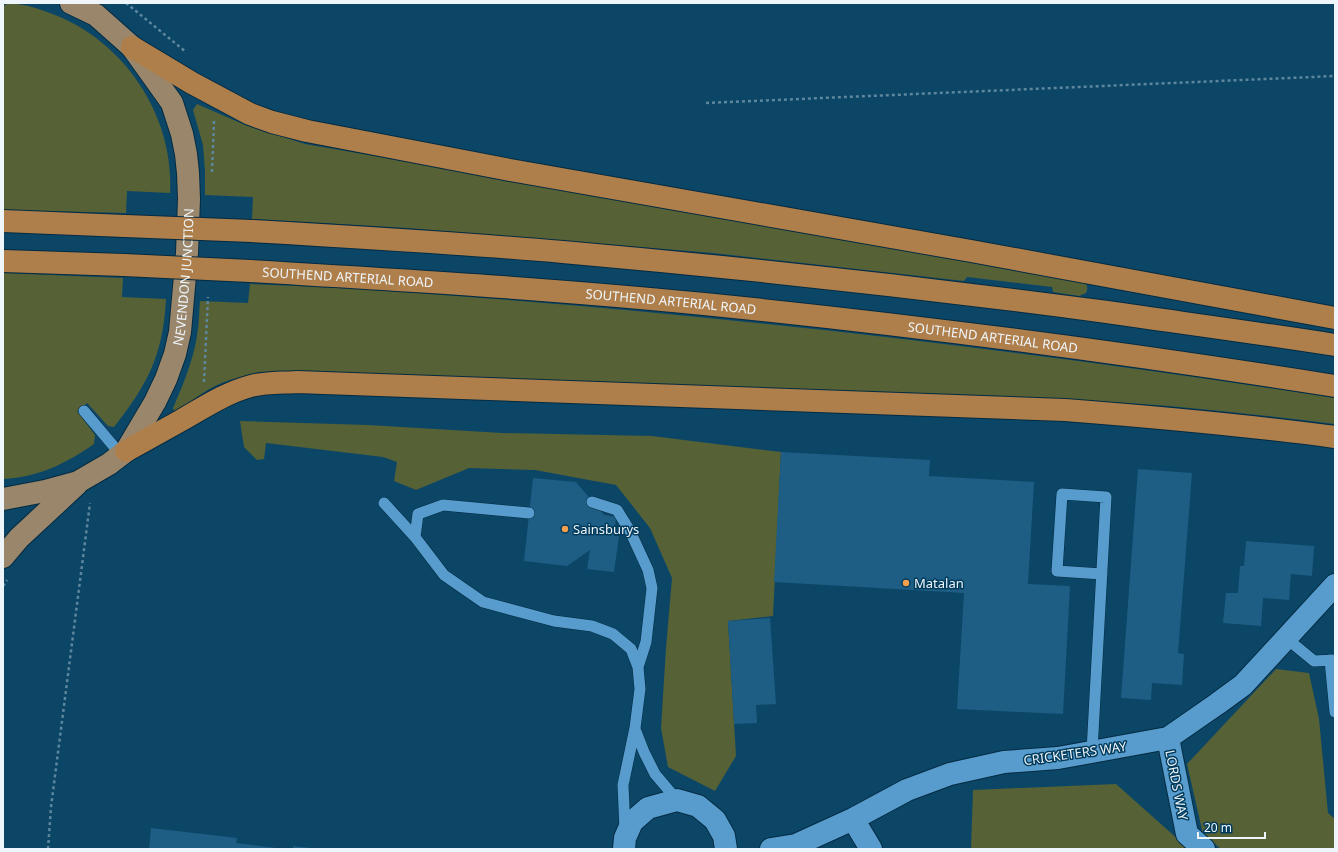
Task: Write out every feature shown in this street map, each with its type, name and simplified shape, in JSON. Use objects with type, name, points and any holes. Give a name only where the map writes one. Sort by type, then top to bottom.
[{"type":"highway","points":[[132,47],[250,114],[272,122],[307,131],[510,170],[963,250],[1335,318]]},
{"type":"highway","points":[[3,221],[252,231],[408,240],[554,251],[918,288],[1040,303],[1335,345]]},
{"type":"highway","name":"SOUTHEND ARTERIAL ROAD","points":[[3,261],[250,271],[431,282],[703,304],[828,317],[1043,344],[1335,386]]},
{"type":"highway","points":[[123,453],[233,392],[253,386],[297,382],[1065,410],[1270,428],[1335,437]]},
{"type":"main road","name":"NEVENDON JUNCTION","points":[[3,499],[45,491],[78,482],[109,464],[123,453],[155,402],[166,380],[175,354],[183,311],[189,199],[186,154],[182,134],[172,103],[132,47],[93,9],[71,3]]},
{"type":"main road","points":[[6,567],[19,538],[78,482]]},
{"type":"street","name":"CRICKETERS WAY","points":[[771,849],[796,845],[853,819],[907,790],[950,774],[1004,762],[1058,758],[1168,738],[1243,685],[1335,585]]},
{"type":"street","name":"LORDS WAY","points":[[1168,738],[1186,834],[1204,849]]},
{"type":"street","points":[[625,843],[632,822],[648,808],[677,800],[698,806],[715,820],[724,836],[726,849]]},
{"type":"street","points":[[853,819],[872,849]]},
{"type":"lane","points":[[84,411],[123,453]]},
{"type":"lane","points":[[1092,751],[1102,574],[1106,497],[1062,494],[1057,571],[1102,574]]},
{"type":"lane","points":[[592,502],[617,510],[630,531],[648,570],[652,588],[650,610],[646,642],[638,667]]},
{"type":"lane","points":[[384,503],[415,537],[444,575],[483,602],[554,621],[592,626],[613,634],[631,649],[638,667],[640,689],[635,728],[623,785],[625,843]]},
{"type":"lane","points":[[415,537],[418,514],[443,505],[529,513]]},
{"type":"lane","points":[[1286,638],[1314,661],[1333,660],[1335,712]]},
{"type":"lane","points":[[635,728],[644,752],[655,774],[677,800]]},
{"type":"path","points":[[126,3],[191,55]]},
{"type":"path","points":[[706,103],[1335,76]]},
{"type":"path","points":[[85,507],[97,499]]},
{"type":"path","points":[[48,849],[51,808],[90,503]]},
{"type":"path","points":[[3,586],[6,567]]},
{"type":"green space","points":[[9,3],[38,9],[74,24],[99,40],[120,60],[138,83],[153,108],[163,135],[169,164],[170,193],[127,191],[126,213],[3,210],[3,6]]},
{"type":"green space","points":[[197,104],[245,125],[305,144],[1083,282],[1087,285],[1087,290],[1086,293],[1079,296],[1053,292],[1052,287],[967,277],[964,281],[713,253],[407,228],[252,219],[253,197],[205,195],[203,145],[193,110]]},
{"type":"green space","points":[[3,273],[123,278],[122,297],[166,299],[161,337],[152,368],[136,397],[114,427],[108,426],[87,403],[77,411],[95,435],[94,444],[73,458],[51,468],[28,476],[3,479]]},
{"type":"green space","points":[[250,284],[384,291],[637,311],[870,335],[987,349],[1103,364],[1335,398],[1335,424],[1169,406],[1047,398],[284,371],[264,373],[224,382],[202,393],[178,411],[174,411],[173,408],[193,355],[198,327],[200,301],[248,303]]},
{"type":"green space","points":[[240,421],[368,425],[502,433],[652,436],[781,452],[773,616],[728,621],[736,756],[715,791],[668,767],[661,728],[672,578],[650,528],[616,485],[535,470],[469,468],[416,490],[394,481],[397,462],[383,457],[266,443],[264,459],[257,460],[244,447]]},
{"type":"green space","points":[[1276,669],[1309,673],[1319,719],[1328,813],[1335,819],[1335,849],[1221,849],[1203,834],[1187,764]]},
{"type":"green space","points":[[1116,784],[1189,849],[971,849],[973,790]]},
{"type":"building","name":"Matalan","points":[[781,452],[930,460],[929,476],[1034,482],[1028,584],[1070,586],[1063,714],[957,709],[964,593],[774,582]]},
{"type":"building","points":[[1138,469],[1192,473],[1178,653],[1184,654],[1182,685],[1152,683],[1151,700],[1121,698]]},
{"type":"building","name":"Sainsburys","points":[[533,478],[576,482],[604,515],[616,517],[614,536],[619,536],[614,572],[587,569],[590,550],[567,566],[524,561]]},
{"type":"building","points":[[1246,541],[1314,546],[1312,576],[1291,574],[1289,600],[1263,598],[1261,626],[1223,623],[1226,593],[1238,593],[1240,566],[1244,566]]},
{"type":"building","points":[[770,618],[776,704],[756,705],[757,723],[734,724],[728,621]]},
{"type":"building","points":[[151,828],[237,838],[236,843],[276,849],[149,849]]},
{"type":"building","points":[[293,846],[311,848],[311,849],[293,849]]},
{"type":"place","name":"Sainsburys","points":[[565,529]]},
{"type":"place","name":"Matalan","points":[[906,583]]}]
